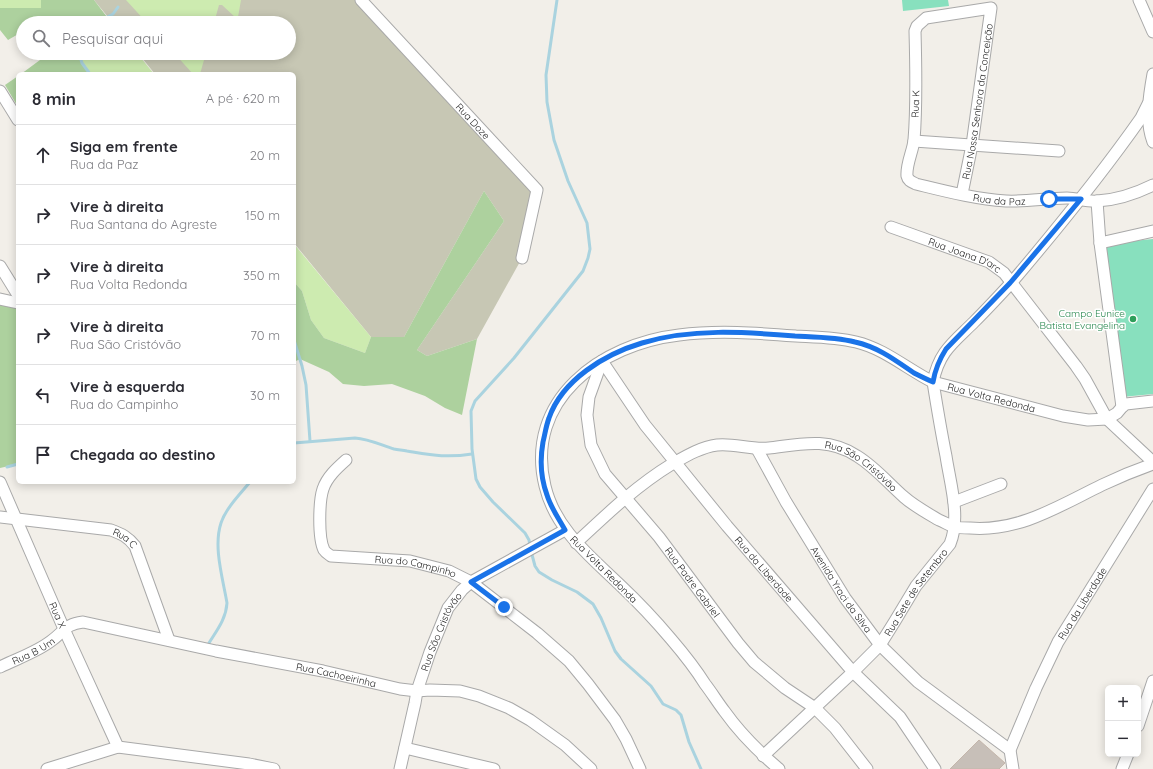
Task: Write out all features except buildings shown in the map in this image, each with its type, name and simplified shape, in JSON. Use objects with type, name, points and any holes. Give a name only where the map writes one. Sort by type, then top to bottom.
[{"type":"street","name":"Rua Doze","points":[[361,0],[537,190],[522,258]]},
{"type":"street","points":[[1139,0],[1153,32]]},
{"type":"street","name":"Rua Nossa Senhora da Conceição","points":[[922,22],[926,18],[991,8],[972,145],[962,194]]},
{"type":"street","name":"Rua K","points":[[916,184],[910,181],[907,176],[914,141],[916,80],[915,31],[917,26],[922,22]]},
{"type":"street","points":[[1153,74],[1148,104],[1150,135],[1153,142]]},
{"type":"street","points":[[0,91],[16,117]]},
{"type":"street","points":[[933,382],[935,370],[946,349],[1010,283],[1081,199],[1128,137],[1141,118],[1148,104]]},
{"type":"street","points":[[914,141],[1059,151]]},
{"type":"street","name":"Rua da Paz","points":[[916,184],[978,198],[1006,201],[1067,198],[1097,202],[1123,196],[1153,185]]},
{"type":"street","points":[[1097,202],[1100,243],[1122,407]]},
{"type":"street","name":"Rua Joana D'arc","points":[[891,227],[966,252],[988,262],[1004,273],[1010,283],[1076,366],[1085,379],[1107,419]]},
{"type":"street","points":[[1100,243],[1153,231]]},
{"type":"street","points":[[0,266],[16,292]]},
{"type":"street","points":[[0,299],[16,303]]},
{"type":"street","name":"Rua Volta Redonda","points":[[779,769],[763,756],[725,713],[690,663],[669,637],[630,595],[565,530],[552,507],[544,484],[542,469],[542,450],[545,431],[549,417],[562,394],[583,373],[602,361],[618,352],[655,339],[698,333],[756,332],[836,338],[856,342],[871,346],[885,353],[915,374],[933,382],[1063,416],[1095,420],[1107,419]]},
{"type":"street","name":"Rua da Liberdade","points":[[602,361],[645,424],[676,462],[765,571],[853,672],[900,718],[935,769]]},
{"type":"street","name":"Rua Padre Gabriel","points":[[602,361],[588,397],[587,415],[591,445],[603,470],[624,498],[659,537],[738,643],[754,662],[785,688],[815,708],[835,728],[867,769]]},
{"type":"street","name":"Rua Sete de Setembro","points":[[763,756],[880,645],[916,586],[950,544],[953,537],[954,527],[954,502],[933,382]]},
{"type":"street","points":[[1153,401],[1126,404],[1117,413],[1107,419],[1153,463]]},
{"type":"street","name":"Rua São Cristóvão","points":[[576,542],[602,517],[641,485],[676,462],[695,452],[716,445],[757,449],[817,443],[838,446],[867,462],[905,498],[924,512],[954,527],[998,528],[1024,522],[1050,512],[1102,485],[1153,463]]},
{"type":"street","name":"Avenida Yraci da Silva","points":[[757,449],[786,502],[845,598],[880,645],[918,682],[1010,750]]},
{"type":"street","name":"Rua do Campinho","points":[[346,460],[331,475],[323,488],[319,515],[325,552],[331,556],[410,561],[449,571],[471,582],[537,633],[569,661],[615,720],[640,769]]},
{"type":"street","name":"Rua X","points":[[0,482],[64,629],[118,746]]},
{"type":"street","points":[[954,502],[1001,484]]},
{"type":"street","name":"Rua da Liberdade","points":[[1010,750],[1036,688],[1058,642],[1153,489]]},
{"type":"street","name":"Rua C","points":[[0,517],[111,530],[128,538],[135,546],[169,640]]},
{"type":"street","name":"Rua São Cristóvão","points":[[400,769],[417,691],[430,652],[448,608],[454,598],[471,582],[565,530]]},
{"type":"street","name":"Rua Cachoeirinha","points":[[64,629],[69,625],[83,622],[216,651],[323,671],[400,689],[417,691],[460,691],[509,708],[530,720],[565,745],[590,769]]},
{"type":"street","name":"Rua B Um","points":[[0,668],[52,641],[64,629]]},
{"type":"street","points":[[1140,721],[1153,681]]},
{"type":"street","points":[[48,769],[118,746],[274,769]]},
{"type":"street","points":[[405,748],[494,769]]},
{"type":"street","points":[[1010,750],[1013,769]]},
{"type":"street","points":[[1122,769],[1127,757]]},
{"type":"shaded area","points":[[94,0],[361,0],[537,190],[522,258],[477,339],[427,356],[417,350],[504,221],[484,191],[404,337],[371,337],[296,245],[296,72],[153,72],[144,60],[296,60],[296,16],[107,16]]},
{"type":"green space","points":[[0,0],[41,0],[41,8],[0,8]]},
{"type":"green space","points":[[41,0],[94,0],[106,16],[16,16],[16,35],[8,40],[0,30],[0,8],[41,8]]},
{"type":"green space","points":[[126,0],[241,0],[238,16],[234,16],[222,5],[219,5],[216,16],[141,16]]},
{"type":"green space","points":[[902,0],[948,0],[949,6],[903,11]]},
{"type":"green space","points":[[40,60],[81,60],[89,72],[24,72]]},
{"type":"green space","points":[[81,60],[143,60],[152,72],[89,72]]},
{"type":"green space","points":[[180,60],[204,60],[201,72],[191,72]]},
{"type":"green space","points":[[16,77],[16,104],[5,85]]},
{"type":"green space","points":[[484,191],[504,221],[417,350],[427,356],[477,339],[462,415],[445,408],[425,396],[392,384],[364,386],[343,384],[329,372],[300,359],[296,361],[296,284],[302,291],[311,320],[324,338],[365,353],[371,337],[404,337]]},
{"type":"green space","name":"Campo Eunice Batista Evangelina","points":[[1153,239],[1153,394],[1122,397],[1103,244]]},
{"type":"green space","points":[[296,246],[371,337],[365,353],[324,338],[311,320],[302,291],[296,284]]},
{"type":"green space","points":[[0,302],[16,306],[16,464],[0,468]]},
{"type":"waterway","points":[[530,546],[529,540],[525,533],[493,502],[480,487],[476,479],[472,449],[471,411],[475,401],[514,358],[583,271],[590,249],[587,223],[568,181],[554,140],[547,102],[546,75],[557,0]]},
{"type":"waterway","points":[[109,16],[113,14],[118,7]]},
{"type":"waterway","points":[[81,60],[89,72]]},
{"type":"waterway","points":[[296,346],[306,385],[310,441]]},
{"type":"waterway","points":[[296,443],[355,438],[394,449],[424,454],[439,456],[472,454]]},
{"type":"waterway","points":[[7,467],[16,465]]},
{"type":"waterway","points":[[209,643],[223,619],[227,603],[218,553],[221,523],[223,517],[248,484]]},
{"type":"waterway","points":[[531,551],[535,566],[539,572],[577,592],[593,604],[601,618],[615,651],[621,659],[651,686],[663,704],[676,710],[681,715],[689,742],[701,769]]},
{"type":"place","name":"Campo Eunice Batista Evangelina","points":[[1133,319]]},
{"type":"route","points":[[504,607],[471,582],[565,530],[547,496],[542,469],[542,450],[549,417],[555,405],[562,394],[575,380],[588,370],[618,352],[655,339],[698,333],[756,332],[836,338],[871,346],[885,353],[915,374],[933,382],[935,370],[946,349],[977,319],[1010,283],[1081,199],[1049,199]]}]
